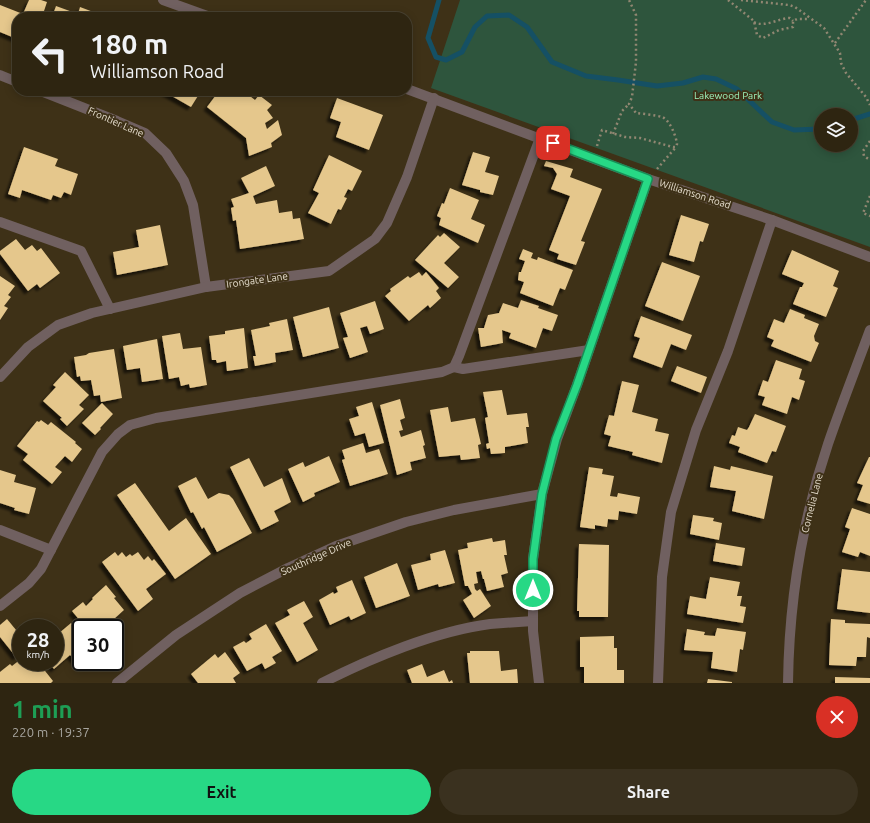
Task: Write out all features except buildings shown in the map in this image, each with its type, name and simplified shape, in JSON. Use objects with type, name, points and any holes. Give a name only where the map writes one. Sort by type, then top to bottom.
[{"type":"street","points":[[163,0],[196,12]]},
{"type":"street","points":[[0,75],[12,80]]},
{"type":"street","name":"Williamson Road","points":[[412,90],[648,179],[772,220],[870,258]]},
{"type":"street","name":"Frontier Lane","points":[[54,96],[118,121],[145,134],[166,153],[184,181],[193,206],[206,287]]},
{"type":"street","name":"Irongate Lane","points":[[0,377],[28,347],[58,326],[92,313],[206,287],[329,271],[375,239],[387,223],[407,177],[434,98]]},
{"type":"street","points":[[454,367],[540,138]]},
{"type":"street","points":[[539,683],[533,631],[533,559],[542,494],[556,439],[589,350],[648,179]]},
{"type":"street","points":[[658,683],[662,577],[672,512],[696,430],[728,351],[772,220]]},
{"type":"street","points":[[0,222],[81,251],[110,309]]},
{"type":"street","name":"Cornelia Lane","points":[[788,683],[788,647],[793,598],[799,557],[811,501],[828,445],[870,330]]},
{"type":"street","points":[[0,606],[33,579],[41,569],[102,452],[118,434],[130,425],[156,418],[442,372],[454,367],[463,369],[589,350]]},
{"type":"street","name":"Southridge Drive","points":[[117,683],[176,635],[240,593],[288,568],[336,546],[406,522],[488,503],[542,494]]},
{"type":"street","points":[[0,530],[51,550]]},
{"type":"street","points":[[322,683],[347,670],[406,646],[448,633],[489,624],[533,621]]},
{"type":"path","points":[[614,134],[622,111],[629,104],[632,97],[636,62],[636,15],[629,0]]},
{"type":"path","points":[[728,0],[758,24],[764,24],[785,18],[790,18],[793,21]]},
{"type":"path","points":[[741,0],[796,7],[824,28],[840,53],[841,62],[846,73],[870,105]]},
{"type":"path","points":[[835,43],[866,0]]},
{"type":"path","points":[[793,21],[797,19],[810,19]]},
{"type":"path","points":[[754,21],[757,35],[763,38],[779,30],[793,26],[793,21]]},
{"type":"path","points":[[629,104],[636,113],[662,117],[666,120],[677,142],[676,147],[648,179]]},
{"type":"path","points":[[594,158],[602,130],[625,137],[640,138],[673,148],[676,147]]},
{"type":"path","points":[[870,141],[863,151],[864,156],[870,160]]},
{"type":"path","points":[[870,196],[863,213],[870,216]]},
{"type":"green space","name":"Lakewood Park","points":[[460,0],[870,0],[870,247],[431,88]]},
{"type":"waterway","points":[[439,0],[428,38],[436,57],[446,60],[462,52],[475,27],[487,16],[509,15],[527,27],[552,62],[586,76],[657,86],[683,83],[703,77],[716,79],[737,89],[772,122],[794,130],[814,129]]},
{"type":"waterway","points":[[858,118],[870,114]]},
{"type":"route","points":[[533,590],[533,559],[542,494],[556,439],[577,385],[648,179],[553,143]]}]
